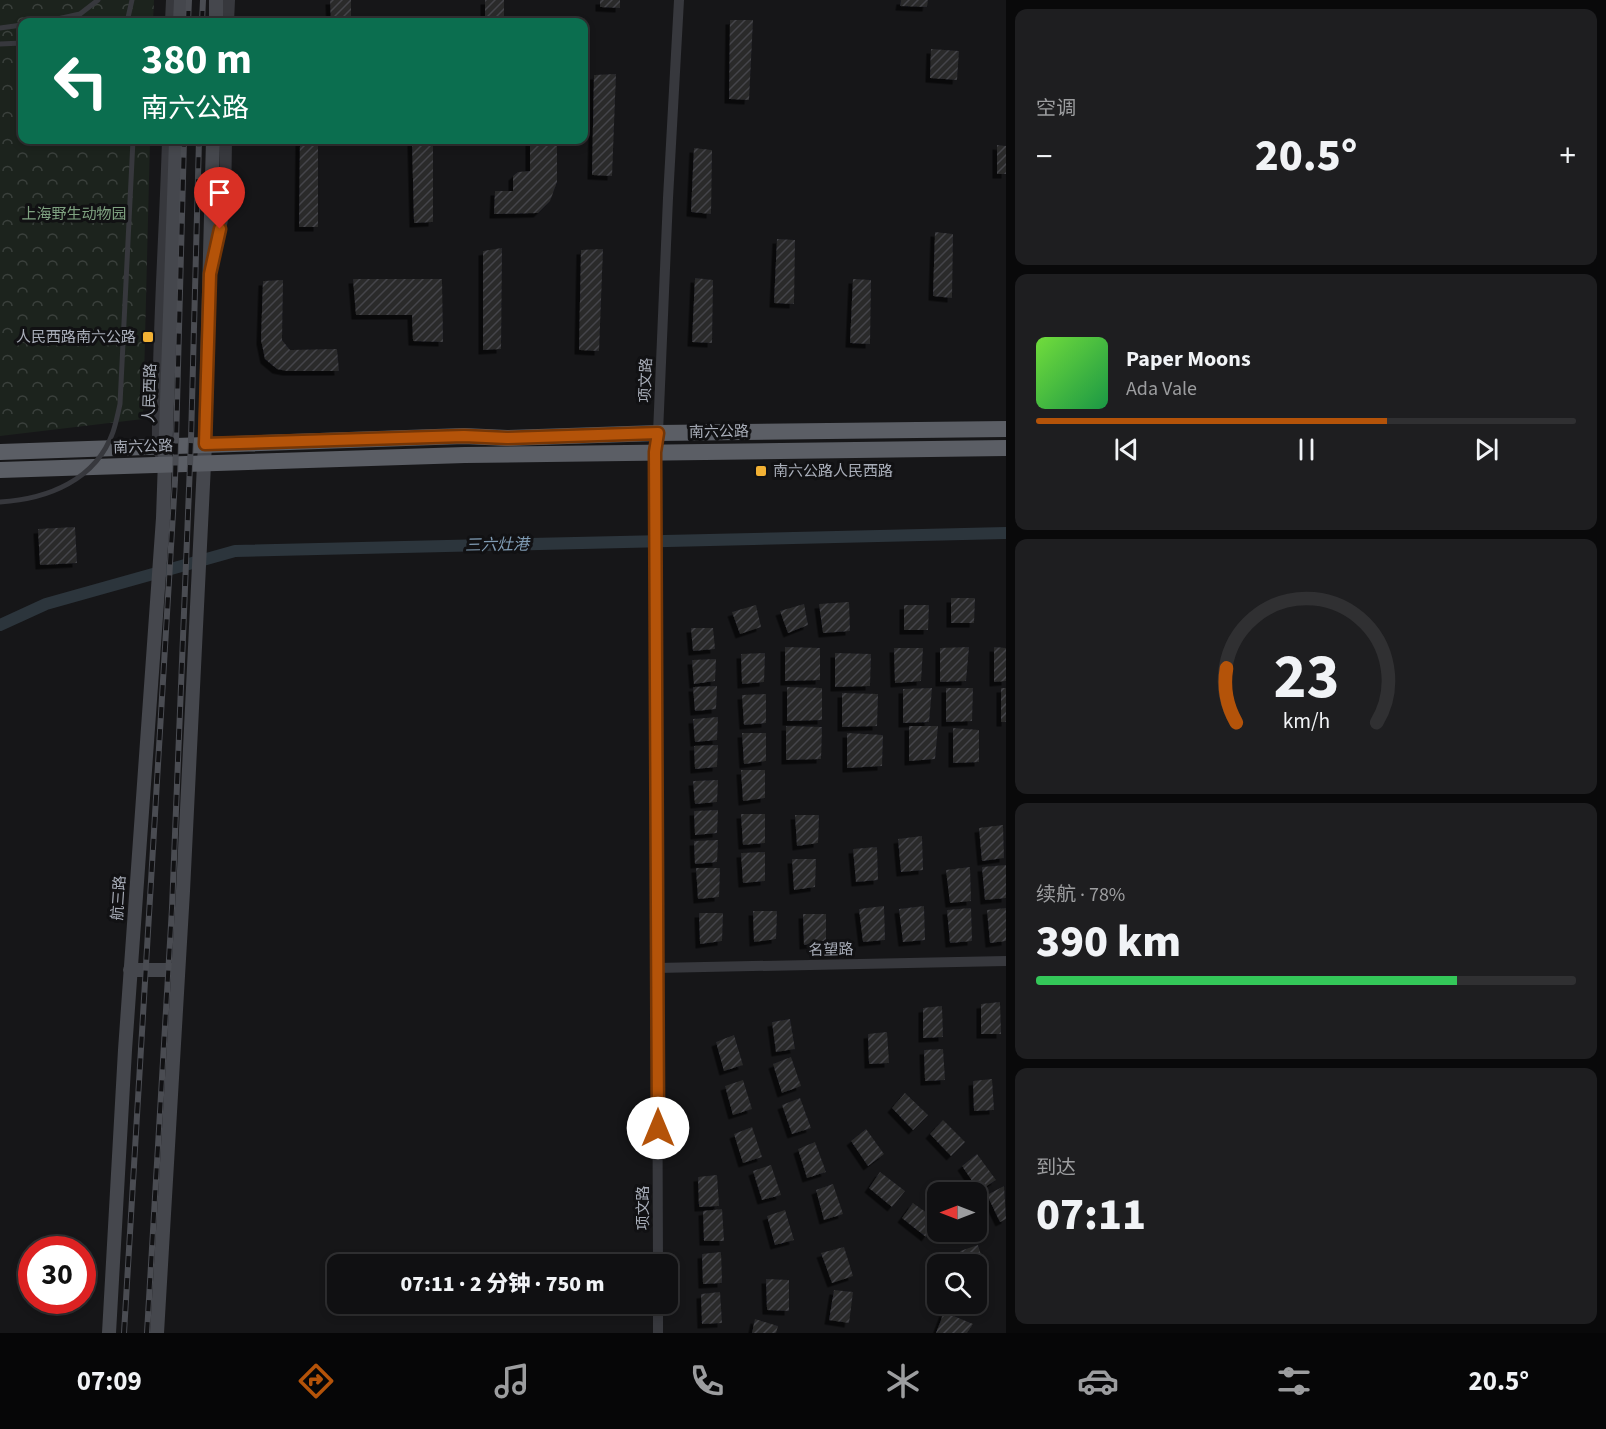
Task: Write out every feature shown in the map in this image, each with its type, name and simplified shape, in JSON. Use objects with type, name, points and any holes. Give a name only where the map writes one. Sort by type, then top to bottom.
[{"type":"highway","name":"南六公路","points":[[0,452],[464,436],[507,438],[658,433],[1006,429]]},
{"type":"highway","name":"南六公路","points":[[0,470],[465,455],[762,452],[862,448],[1006,448]]},
{"type":"main road","points":[[180,18],[181,0]]},
{"type":"main road","points":[[216,0],[216,18]]},
{"type":"main road","name":"人民西路","points":[[165,465],[162,447],[176,144]]},
{"type":"main road","points":[[157,1333],[205,444],[213,144]]},
{"type":"main road","name":"航三路","points":[[109,1333],[130,970],[165,465]]},
{"type":"main road","points":[[130,970],[178,970]]},
{"type":"street","points":[[171,18],[172,0]]},
{"type":"street","points":[[228,18],[229,0]]},
{"type":"street","name":"项文路","points":[[658,1254],[655,452],[658,433],[679,0]]},
{"type":"street","name":"人民西路","points":[[162,447],[159,334],[168,144]]},
{"type":"street","points":[[210,274],[225,207],[226,144]]},
{"type":"street","name":"名望路","points":[[657,968],[1006,961]]},
{"type":"street","points":[[657,1333],[658,1314]]},
{"type":"lane","points":[[65,18],[80,15],[98,0]]},
{"type":"lane","points":[[129,18],[132,0]]},
{"type":"lane","points":[[0,28],[18,26]]},
{"type":"lane","points":[[0,44],[18,43]]},
{"type":"lane","points":[[0,502],[47,494],[73,482],[99,459],[113,433],[120,404],[133,144]]},
{"type":"green space","name":"上海野生动物园","points":[[0,0],[154,0],[153,18],[18,18],[18,144],[150,144],[143,419],[0,436]]},
{"type":"building","points":[[330,0],[351,0],[351,18],[331,18]]},
{"type":"building","points":[[485,0],[504,0],[504,18],[485,18]]},
{"type":"building","points":[[600,0],[620,0],[620,8],[600,7]]},
{"type":"building","points":[[901,0],[928,0],[927,7],[900,6]]},
{"type":"building","points":[[730,20],[753,20],[749,100],[729,99]]},
{"type":"building","points":[[931,49],[959,51],[957,80],[930,78]]},
{"type":"building","points":[[616,74],[612,176],[592,175],[594,75]]},
{"type":"building","points":[[300,144],[318,144],[318,227],[299,227]]},
{"type":"building","points":[[412,144],[433,144],[433,222],[414,223]]},
{"type":"building","points":[[530,144],[557,144],[557,182],[550,201],[538,213],[494,214],[495,191],[513,191],[513,176],[518,172],[530,171]]},
{"type":"building","points":[[997,145],[1006,146],[1006,174],[997,174]]},
{"type":"building","points":[[694,148],[712,150],[711,214],[691,212]]},
{"type":"building","points":[[935,232],[953,234],[952,298],[933,296]]},
{"type":"building","points":[[777,239],[795,240],[794,304],[774,303]]},
{"type":"building","points":[[502,248],[501,349],[483,350],[483,251]]},
{"type":"building","points":[[603,249],[599,351],[579,350],[581,250]]},
{"type":"building","points":[[695,278],[713,280],[712,343],[692,342]]},
{"type":"building","points":[[353,279],[442,279],[443,342],[413,341],[412,315],[356,315]]},
{"type":"building","points":[[853,279],[871,280],[870,344],[850,343]]},
{"type":"building","points":[[283,280],[282,340],[290,350],[337,349],[339,371],[287,371],[277,369],[265,359],[261,340],[263,281]]},
{"type":"building","points":[[75,527],[77,563],[40,565],[38,529]]},
{"type":"building","points":[[951,598],[975,598],[974,623],[951,623]]},
{"type":"building","points":[[849,602],[850,631],[823,633],[819,604]]},
{"type":"building","points":[[804,604],[808,625],[788,633],[780,611]]},
{"type":"building","points":[[756,605],[761,627],[740,634],[732,612]]},
{"type":"building","points":[[904,605],[929,605],[928,630],[904,630]]},
{"type":"building","points":[[691,628],[713,628],[715,649],[693,651]]},
{"type":"building","points":[[785,647],[820,648],[820,680],[785,681]]},
{"type":"building","points":[[969,647],[966,681],[940,682],[940,648]]},
{"type":"building","points":[[994,647],[1006,648],[1006,681],[994,682]]},
{"type":"building","points":[[894,648],[923,648],[921,681],[895,683]]},
{"type":"building","points":[[765,653],[764,682],[742,684],[741,654]]},
{"type":"building","points":[[835,653],[871,654],[870,686],[835,687]]},
{"type":"building","points":[[716,659],[715,681],[694,684],[692,660]]},
{"type":"building","points":[[717,686],[716,709],[695,711],[693,687]]},
{"type":"building","points":[[787,687],[822,688],[822,720],[787,721]]},
{"type":"building","points":[[932,688],[929,722],[903,723],[903,689]]},
{"type":"building","points":[[946,688],[973,688],[972,721],[946,722]]},
{"type":"building","points":[[1001,688],[1006,688],[1006,722],[1001,722]]},
{"type":"building","points":[[842,693],[878,694],[877,726],[842,727]]},
{"type":"building","points":[[766,694],[766,723],[744,725],[742,695]]},
{"type":"building","points":[[718,717],[717,740],[695,742],[693,719]]},
{"type":"building","points":[[786,726],[822,727],[821,759],[786,760]]},
{"type":"building","points":[[909,726],[938,726],[935,759],[909,761]]},
{"type":"building","points":[[953,728],[979,730],[979,762],[953,763]]},
{"type":"building","points":[[742,733],[766,733],[766,761],[744,764]]},
{"type":"building","points":[[847,733],[883,735],[882,766],[847,768]]},
{"type":"building","points":[[718,745],[717,767],[695,769],[694,746]]},
{"type":"building","points":[[741,770],[765,770],[765,798],[743,801]]},
{"type":"building","points":[[718,780],[717,802],[695,804],[693,781]]},
{"type":"building","points":[[718,810],[717,833],[695,835],[694,811]]},
{"type":"building","points":[[741,814],[765,814],[765,843],[743,845]]},
{"type":"building","points":[[795,815],[819,815],[818,843],[797,846]]},
{"type":"building","points":[[1003,825],[1004,858],[982,861],[979,828]]},
{"type":"building","points":[[922,836],[923,870],[901,872],[898,839]]},
{"type":"building","points":[[718,840],[717,862],[695,864],[694,841]]},
{"type":"building","points":[[877,847],[878,880],[856,882],[853,849]]},
{"type":"building","points":[[765,852],[765,881],[743,883],[741,853]]},
{"type":"building","points":[[792,859],[816,859],[815,887],[794,890]]},
{"type":"building","points":[[1006,865],[1006,898],[985,900],[982,867]]},
{"type":"building","points":[[970,867],[971,901],[950,903],[946,870]]},
{"type":"building","points":[[696,868],[720,868],[719,897],[698,899]]},
{"type":"building","points":[[884,906],[885,940],[863,942],[859,909]]},
{"type":"building","points":[[924,906],[925,940],[903,942],[899,909]]},
{"type":"building","points":[[971,908],[972,941],[950,943],[947,910]]},
{"type":"building","points":[[1006,908],[1006,941],[990,943],[987,910]]},
{"type":"building","points":[[753,911],[777,911],[776,939],[754,942]]},
{"type":"building","points":[[699,913],[723,913],[722,941],[700,944]]},
{"type":"building","points":[[803,914],[826,914],[826,943],[804,945]]},
{"type":"building","points":[[1000,1002],[1001,1034],[981,1034],[981,1004]]},
{"type":"building","points":[[942,1006],[943,1037],[923,1038],[923,1008]]},
{"type":"building","points":[[790,1019],[795,1049],[776,1052],[772,1022]]},
{"type":"building","points":[[887,1032],[889,1063],[869,1064],[868,1034]]},
{"type":"building","points":[[734,1035],[743,1065],[724,1071],[716,1042]]},
{"type":"building","points":[[943,1049],[945,1080],[925,1081],[924,1050]]},
{"type":"building","points":[[791,1057],[801,1086],[782,1093],[773,1064]]},
{"type":"building","points":[[992,1079],[994,1110],[974,1111],[973,1081]]},
{"type":"building","points":[[743,1080],[752,1109],[733,1115],[725,1086]]},
{"type":"building","points":[[905,1093],[928,1115],[913,1130],[892,1108]]},
{"type":"building","points":[[800,1098],[811,1128],[792,1134],[782,1105]]},
{"type":"building","points":[[943,1120],[965,1142],[951,1156],[930,1134]]},
{"type":"building","points":[[752,1127],[762,1157],[743,1163],[734,1134]]},
{"type":"building","points":[[866,1129],[884,1154],[868,1166],[851,1141]]},
{"type":"building","points":[[815,1142],[826,1172],[807,1178],[798,1149]]},
{"type":"building","points":[[977,1154],[996,1180],[987,1186],[987,1182],[973,1182],[962,1166]]},
{"type":"building","points":[[771,1165],[781,1195],[762,1200],[753,1171]]},
{"type":"building","points":[[880,1172],[905,1191],[892,1207],[869,1188]]},
{"type":"building","points":[[717,1175],[719,1206],[699,1207],[698,1177]]},
{"type":"building","points":[[833,1184],[843,1214],[824,1220],[816,1190]]},
{"type":"building","points":[[1004,1186],[1006,1219],[1000,1222],[987,1195]]},
{"type":"building","points":[[913,1203],[927,1213],[927,1236],[926,1237],[902,1218]]},
{"type":"building","points":[[722,1209],[724,1241],[704,1241],[703,1211]]},
{"type":"building","points":[[785,1210],[794,1240],[775,1245],[767,1216]]},
{"type":"building","points":[[978,1245],[981,1254],[961,1254],[960,1251]]},
{"type":"building","points":[[844,1247],[853,1276],[832,1283],[821,1253]]},
{"type":"building","points":[[721,1252],[722,1283],[703,1284],[702,1254]]},
{"type":"building","points":[[766,1279],[789,1280],[789,1311],[767,1310]]},
{"type":"building","points":[[834,1290],[853,1292],[849,1323],[829,1320]]},
{"type":"building","points":[[720,1292],[722,1323],[702,1324],[701,1294]]},
{"type":"building","points":[[943,1314],[973,1324],[967,1333],[936,1333]]},
{"type":"building","points":[[755,1319],[778,1326],[776,1333],[752,1333]]},
{"type":"waterway","name":"三六灶港","points":[[0,625],[46,604],[235,551],[1006,533]]},
{"type":"railway","points":[[188,18],[189,0]]},
{"type":"railway","points":[[202,18],[203,0]]},
{"type":"railway","points":[[124,1333],[175,480],[184,144]]},
{"type":"railway","points":[[147,1333],[172,908],[191,440],[199,144]]},
{"type":"place","name":"人民西路南六公路","points":[[148,337]]},
{"type":"place","name":"南六公路人民西路","points":[[761,471]]},
{"type":"route","points":[[220,229],[210,274],[205,444],[658,433],[655,452],[658,1128]]}]
